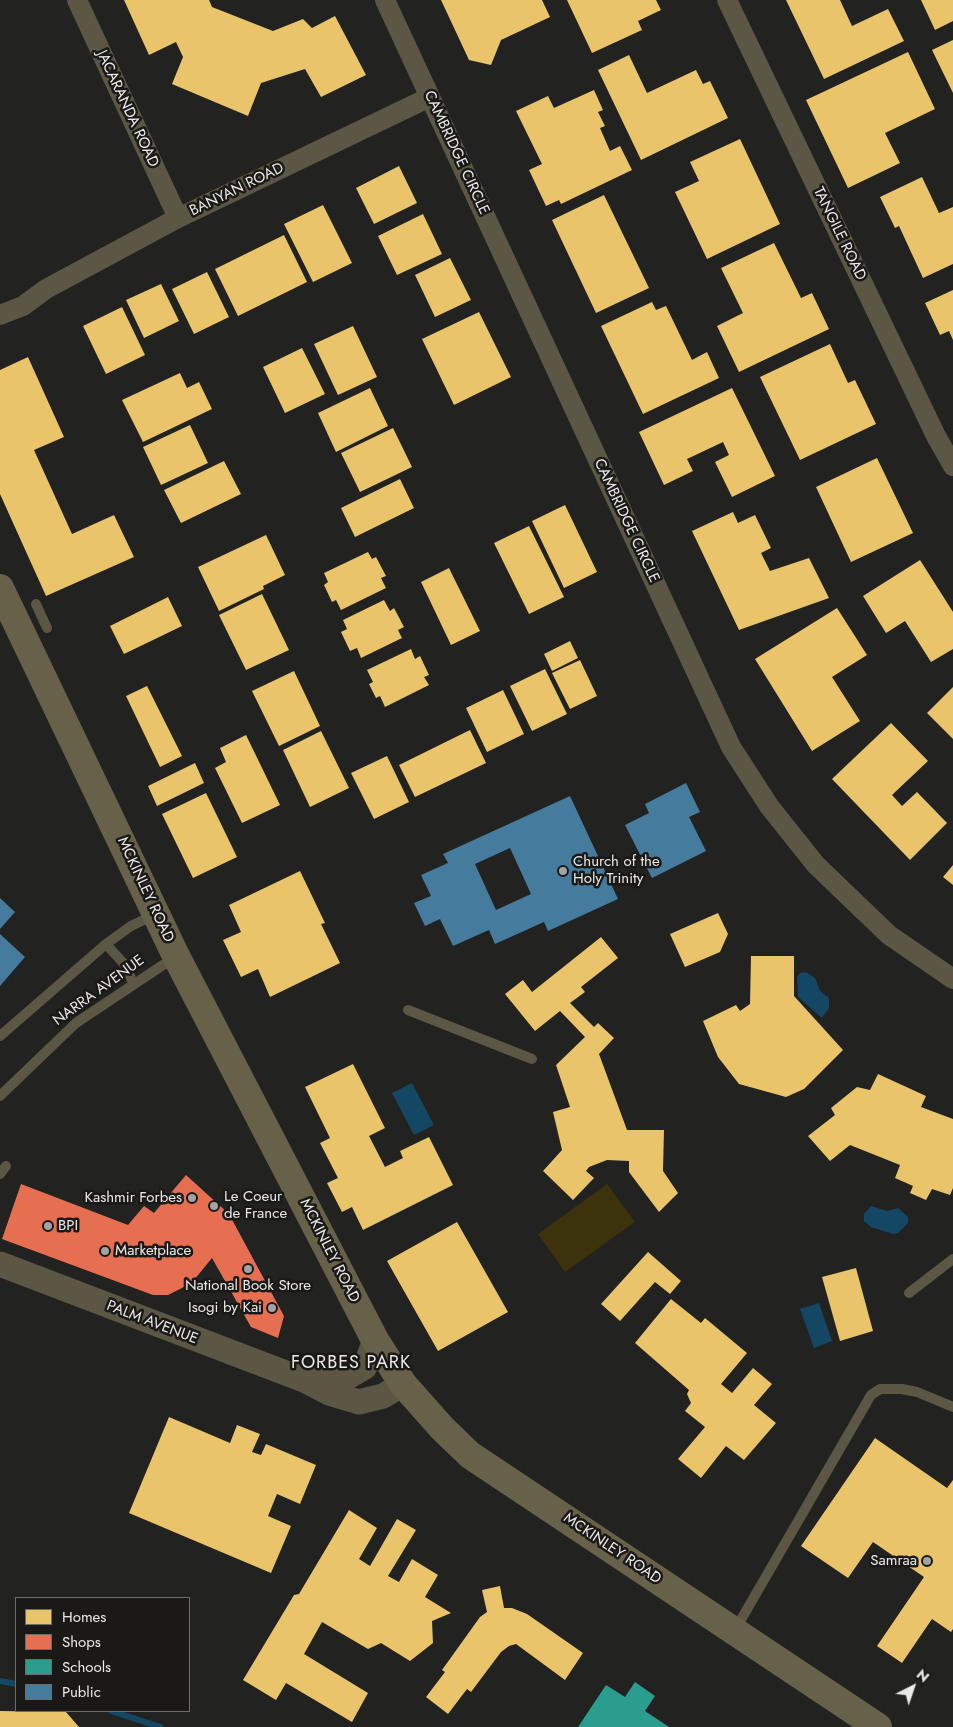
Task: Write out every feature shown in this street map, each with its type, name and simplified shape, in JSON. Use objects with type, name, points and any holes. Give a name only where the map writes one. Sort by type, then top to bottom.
[{"type":"main road","name":"MCKINLEY ROAD","points":[[0,588],[176,956],[375,1340],[403,1384],[442,1428],[470,1455],[878,1727]]},
{"type":"street","name":"JACARANDA ROAD","points":[[77,0],[178,218]]},
{"type":"street","name":"CAMBRIDGE CIRCLE","points":[[385,0],[731,747],[769,806],[816,865],[889,936],[953,979]]},
{"type":"street","name":"TANGILE ROAD","points":[[727,0],[936,436],[953,466]]},
{"type":"street","name":"BANYAN ROAD","points":[[0,304],[46,288],[178,218],[430,97]]},
{"type":"street","name":"BANYAN ROAD","points":[[0,315],[23,306],[46,288]]},
{"type":"street","name":"PALM AVENUE","points":[[0,1264],[304,1380],[329,1393],[359,1402],[383,1396],[403,1384]]},
{"type":"street","name":"PALM AVENUE","points":[[304,1380],[348,1377],[365,1367],[375,1340]]},
{"type":"lane","points":[[36,604],[48,628]]},
{"type":"lane","points":[[0,1036],[106,944],[131,926],[156,914]]},
{"type":"lane","points":[[106,944],[125,965],[133,983]]},
{"type":"lane","name":"NARRA AVENUE","points":[[0,1096],[76,1022],[176,956]]},
{"type":"lane","points":[[408,1010],[532,1059]]},
{"type":"lane","points":[[909,1293],[953,1259]]},
{"type":"lane","points":[[735,1631],[871,1395],[880,1390],[902,1389],[917,1392],[953,1407]]},
{"type":"shaded area","points":[[607,1184],[635,1222],[565,1272],[538,1234]]},
{"type":"water","points":[[806,972],[815,978],[820,991],[829,998],[829,1008],[822,1018],[798,997],[797,977],[800,973]]},
{"type":"water","points":[[412,1083],[434,1125],[414,1135],[392,1093]]},
{"type":"water","points":[[871,1206],[887,1211],[898,1208],[908,1217],[908,1223],[898,1233],[893,1234],[871,1227],[864,1221],[864,1214]]},
{"type":"water","points":[[819,1303],[832,1341],[814,1348],[800,1309]]},
{"type":"building: Homes","points":[[124,0],[209,0],[212,7],[273,31],[303,19],[312,28],[335,16],[366,75],[321,97],[305,69],[261,83],[248,116],[172,84],[183,57],[176,42],[149,55]]},
{"type":"building: Homes","points":[[441,0],[542,0],[550,17],[501,40],[491,65],[469,60]]},
{"type":"building: Homes","points":[[567,0],[656,0],[661,10],[638,21],[642,30],[592,53]]},
{"type":"building: Homes","points":[[786,0],[840,0],[852,26],[888,9],[904,41],[824,79]]},
{"type":"building: Homes","points":[[921,0],[953,0],[953,21],[935,30]]},
{"type":"building: Homes","points":[[953,40],[953,93],[932,50]]},
{"type":"building: Homes","points":[[908,52],[935,109],[885,133],[900,163],[848,188],[806,100]]},
{"type":"building: Homes","points":[[629,55],[647,93],[696,70],[703,84],[710,81],[728,118],[641,160],[598,70]]},
{"type":"building: Homes","points":[[594,90],[603,110],[598,112],[605,126],[600,128],[610,151],[620,146],[632,170],[561,204],[559,200],[546,206],[529,170],[542,164],[516,111],[548,96],[554,108]]},
{"type":"building: Homes","points":[[740,139],[780,224],[707,259],[675,192],[699,181],[690,162]]},
{"type":"building: Homes","points":[[399,166],[417,203],[374,224],[356,188]]},
{"type":"building: Homes","points":[[922,177],[939,213],[953,207],[953,264],[923,278],[899,226],[895,228],[880,197]]},
{"type":"building: Homes","points":[[604,195],[649,288],[596,313],[552,220]]},
{"type":"building: Homes","points":[[323,205],[352,263],[313,282],[284,224]]},
{"type":"building: Homes","points":[[423,214],[442,254],[397,275],[378,236]]},
{"type":"building: Homes","points":[[284,235],[307,282],[238,316],[215,269]]},
{"type":"building: Homes","points":[[774,243],[801,298],[812,293],[829,329],[739,372],[717,326],[743,313],[721,268]]},
{"type":"building: Homes","points":[[450,258],[471,300],[435,317],[415,275]]},
{"type":"building: Homes","points":[[207,272],[229,317],[194,334],[172,289]]},
{"type":"building: Homes","points":[[161,284],[179,321],[144,338],[126,300]]},
{"type":"building: Homes","points":[[953,290],[953,340],[949,331],[940,335],[925,303]]},
{"type":"building: Homes","points":[[652,302],[656,310],[666,306],[692,360],[707,352],[719,378],[643,414],[601,326]]},
{"type":"building: Homes","points":[[122,307],[145,355],[106,374],[83,326]]},
{"type":"building: Homes","points":[[479,312],[511,377],[454,405],[422,339]]},
{"type":"building: Homes","points":[[353,326],[377,377],[338,395],[314,344]]},
{"type":"building: Homes","points":[[830,344],[848,383],[855,380],[876,424],[800,460],[760,377]]},
{"type":"building: Homes","points":[[302,348],[325,394],[285,413],[263,367]]},
{"type":"building: Homes","points":[[28,357],[64,437],[34,450],[72,534],[114,515],[134,557],[46,596],[0,494],[0,370]]},
{"type":"building: Homes","points":[[180,373],[187,388],[199,382],[212,409],[143,442],[122,400]]},
{"type":"building: Homes","points":[[370,388],[388,426],[336,452],[318,413]]},
{"type":"building: Homes","points":[[732,388],[775,476],[732,497],[715,462],[729,455],[723,442],[687,459],[693,471],[664,485],[639,432]]},
{"type":"building: Homes","points":[[190,425],[208,463],[161,485],[143,447]]},
{"type":"building: Homes","points":[[393,428],[412,467],[360,492],[341,453]]},
{"type":"building: Homes","points":[[877,458],[913,533],[851,562],[816,487]]},
{"type":"building: Homes","points":[[224,461],[241,494],[181,523],[164,490]]},
{"type":"building: Homes","points":[[400,479],[414,508],[355,537],[341,508]]},
{"type":"building: Homes","points":[[565,505],[597,572],[564,588],[532,521]]},
{"type":"building: Homes","points":[[733,512],[738,523],[755,515],[771,548],[761,553],[770,571],[809,558],[829,598],[739,630],[692,531]]},
{"type":"building: Homes","points":[[529,526],[564,597],[529,614],[494,543]]},
{"type":"building: Homes","points":[[266,535],[285,575],[263,586],[264,589],[219,611],[198,567]]},
{"type":"building: Homes","points":[[368,552],[372,559],[376,557],[386,576],[381,578],[386,588],[341,610],[336,600],[332,602],[324,585],[328,582],[324,573]]},
{"type":"building: Homes","points":[[920,560],[953,612],[953,649],[931,662],[905,621],[886,633],[863,596]]},
{"type":"building: Homes","points":[[449,568],[480,631],[451,645],[421,582]]},
{"type":"building: Homes","points":[[262,594],[289,650],[246,670],[219,615]]},
{"type":"building: Homes","points":[[168,597],[182,626],[124,654],[110,626]]},
{"type":"building: Homes","points":[[384,600],[390,611],[394,608],[404,627],[398,630],[402,638],[361,658],[357,648],[350,651],[341,632],[347,629],[343,620]]},
{"type":"building: Homes","points":[[837,608],[867,655],[832,677],[860,721],[812,751],[755,659]]},
{"type":"building: Homes","points":[[570,641],[578,658],[552,671],[544,654]]},
{"type":"building: Homes","points":[[411,649],[415,659],[420,656],[429,675],[424,677],[429,685],[385,707],[380,696],[376,698],[369,684],[373,682],[367,670]]},
{"type":"building: Homes","points":[[580,660],[597,696],[570,709],[552,673]]},
{"type":"building: Homes","points":[[545,669],[567,714],[532,731],[510,686]]},
{"type":"building: Homes","points":[[294,671],[320,726],[279,746],[252,691]]},
{"type":"building: Homes","points":[[147,686],[182,756],[160,767],[126,696]]},
{"type":"building: Homes","points":[[953,687],[953,739],[927,713]]},
{"type":"building: Homes","points":[[503,690],[524,734],[487,752],[466,708]]},
{"type":"building: Homes","points":[[891,723],[928,761],[892,795],[902,806],[917,792],[947,823],[910,860],[832,779]]},
{"type":"building: Homes","points":[[470,730],[486,763],[415,797],[399,765]]},
{"type":"building: Homes","points":[[321,731],[349,788],[310,807],[283,750]]},
{"type":"building: Homes","points":[[246,735],[280,805],[242,823],[215,768],[226,762],[220,748]]},
{"type":"building: Homes","points":[[387,756],[409,802],[374,819],[351,773]]},
{"type":"building: Homes","points":[[195,763],[204,783],[157,806],[148,786]]},
{"type":"building: Homes","points":[[206,793],[237,857],[193,878],[162,814]]},
{"type":"building: Homes","points":[[953,865],[953,885],[943,877]]},
{"type":"building: Homes","points":[[300,871],[325,923],[321,924],[340,963],[270,997],[258,969],[241,977],[223,940],[241,932],[229,905]]},
{"type":"building: Homes","points":[[718,913],[728,934],[720,952],[685,967],[670,934]]},
{"type":"building: Homes","points":[[601,937],[618,958],[581,987],[585,992],[570,1003],[594,1027],[598,1023],[614,1038],[599,1054],[627,1130],[664,1130],[663,1171],[678,1193],[659,1212],[629,1172],[629,1161],[607,1160],[589,1167],[586,1171],[594,1178],[573,1200],[543,1171],[562,1150],[553,1112],[570,1107],[556,1065],[585,1037],[560,1011],[535,1031],[505,994],[523,980],[532,992]]},
{"type":"building: Homes","points":[[751,956],[794,956],[794,996],[843,1050],[804,1089],[786,1097],[739,1084],[718,1057],[703,1021],[736,1005],[740,1011],[750,1004]]},
{"type":"building: Homes","points":[[353,1064],[385,1128],[369,1136],[385,1167],[403,1158],[400,1151],[429,1137],[453,1185],[363,1230],[352,1207],[342,1212],[327,1183],[338,1178],[320,1143],[330,1138],[305,1087]]},
{"type":"building: Homes","points":[[878,1074],[926,1096],[921,1107],[953,1119],[953,1188],[950,1195],[932,1189],[926,1200],[910,1193],[913,1186],[895,1178],[900,1165],[850,1145],[830,1161],[808,1136],[835,1115],[831,1108],[857,1087],[870,1090]]},
{"type":"building: Homes","points":[[457,1222],[508,1312],[438,1351],[387,1261]]},
{"type":"building: Homes","points":[[648,1252],[681,1281],[670,1294],[655,1282],[620,1321],[601,1304]]},
{"type":"building: Homes","points":[[856,1268],[873,1331],[840,1341],[822,1277]]},
{"type":"building: Homes","points":[[671,1299],[701,1323],[705,1318],[747,1353],[721,1384],[732,1393],[753,1368],[772,1384],[754,1405],[776,1423],[744,1460],[726,1446],[701,1478],[678,1459],[705,1427],[685,1411],[691,1403],[687,1394],[689,1390],[635,1343]]},
{"type":"building: Homes","points":[[169,1417],[230,1443],[237,1425],[260,1434],[252,1452],[261,1455],[266,1444],[316,1465],[300,1504],[277,1494],[268,1516],[291,1526],[271,1573],[129,1513]]},
{"type":"building: Homes","name":"Samraa","points":[[875,1438],[947,1488],[953,1480],[953,1629],[951,1632],[932,1619],[902,1663],[877,1646],[924,1577],[873,1542],[848,1578],[801,1546]]},
{"type":"building: Homes","points":[[349,1510],[377,1528],[359,1559],[370,1566],[397,1519],[416,1530],[388,1576],[399,1582],[412,1559],[438,1575],[425,1597],[451,1613],[432,1621],[433,1643],[410,1661],[381,1643],[368,1649],[322,1622],[304,1654],[368,1693],[352,1722],[286,1683],[276,1700],[243,1680],[294,1595],[299,1594]]},
{"type":"building: Homes","points":[[500,1586],[504,1608],[512,1608],[527,1614],[583,1653],[565,1680],[516,1644],[509,1646],[501,1652],[471,1692],[467,1689],[448,1714],[426,1697],[445,1672],[442,1670],[480,1617],[487,1612],[482,1590]]},
{"type":"building: Homes","points":[[0,1711],[66,1712],[79,1727],[0,1727]]},
{"type":"building: Shops","points":[[186,1175],[229,1214],[284,1316],[278,1338],[251,1327],[212,1258],[194,1280],[182,1288],[168,1295],[153,1295],[2,1239],[21,1184],[128,1225],[144,1206],[154,1213]]},
{"type":"building: Schools","points":[[635,1682],[655,1696],[645,1711],[669,1727],[578,1727],[606,1685],[625,1697]]},
{"type":"building: Public","points":[[686,783],[700,812],[689,817],[706,851],[652,878],[625,825],[649,813],[645,804]]},
{"type":"building: Public","points":[[570,796],[618,899],[548,931],[544,922],[495,944],[489,930],[453,946],[440,919],[425,926],[414,903],[431,896],[421,875],[448,863],[443,854]],"holes":[[[510,848],[531,894],[496,910],[475,864]]]},
{"type":"building: Public","points":[[0,898],[15,912],[0,929]]},
{"type":"building: Public","points":[[0,934],[25,957],[0,986]]},
{"type":"waterway","points":[[0,1681],[15,1684]]},
{"type":"waterway","points":[[114,1712],[161,1727]]},
{"type":"place","name":"Church of the Holy Trinity","points":[[563,871]]},
{"type":"place","name":"Kashmir Forbes","points":[[192,1198]]},
{"type":"place","name":"Le Coeur de France","points":[[214,1206]]},
{"type":"place","name":"BPI","points":[[48,1226]]},
{"type":"place","name":"Marketplace","points":[[105,1251]]},
{"type":"place","name":"National Book Store","points":[[248,1269]]},
{"type":"place","name":"Isogi by Kai","points":[[272,1308]]},
{"type":"place","name":"Samraa","points":[[927,1561]]},
{"type":"district","name":"FORBES PARK","points":[[351,1364]]}]
